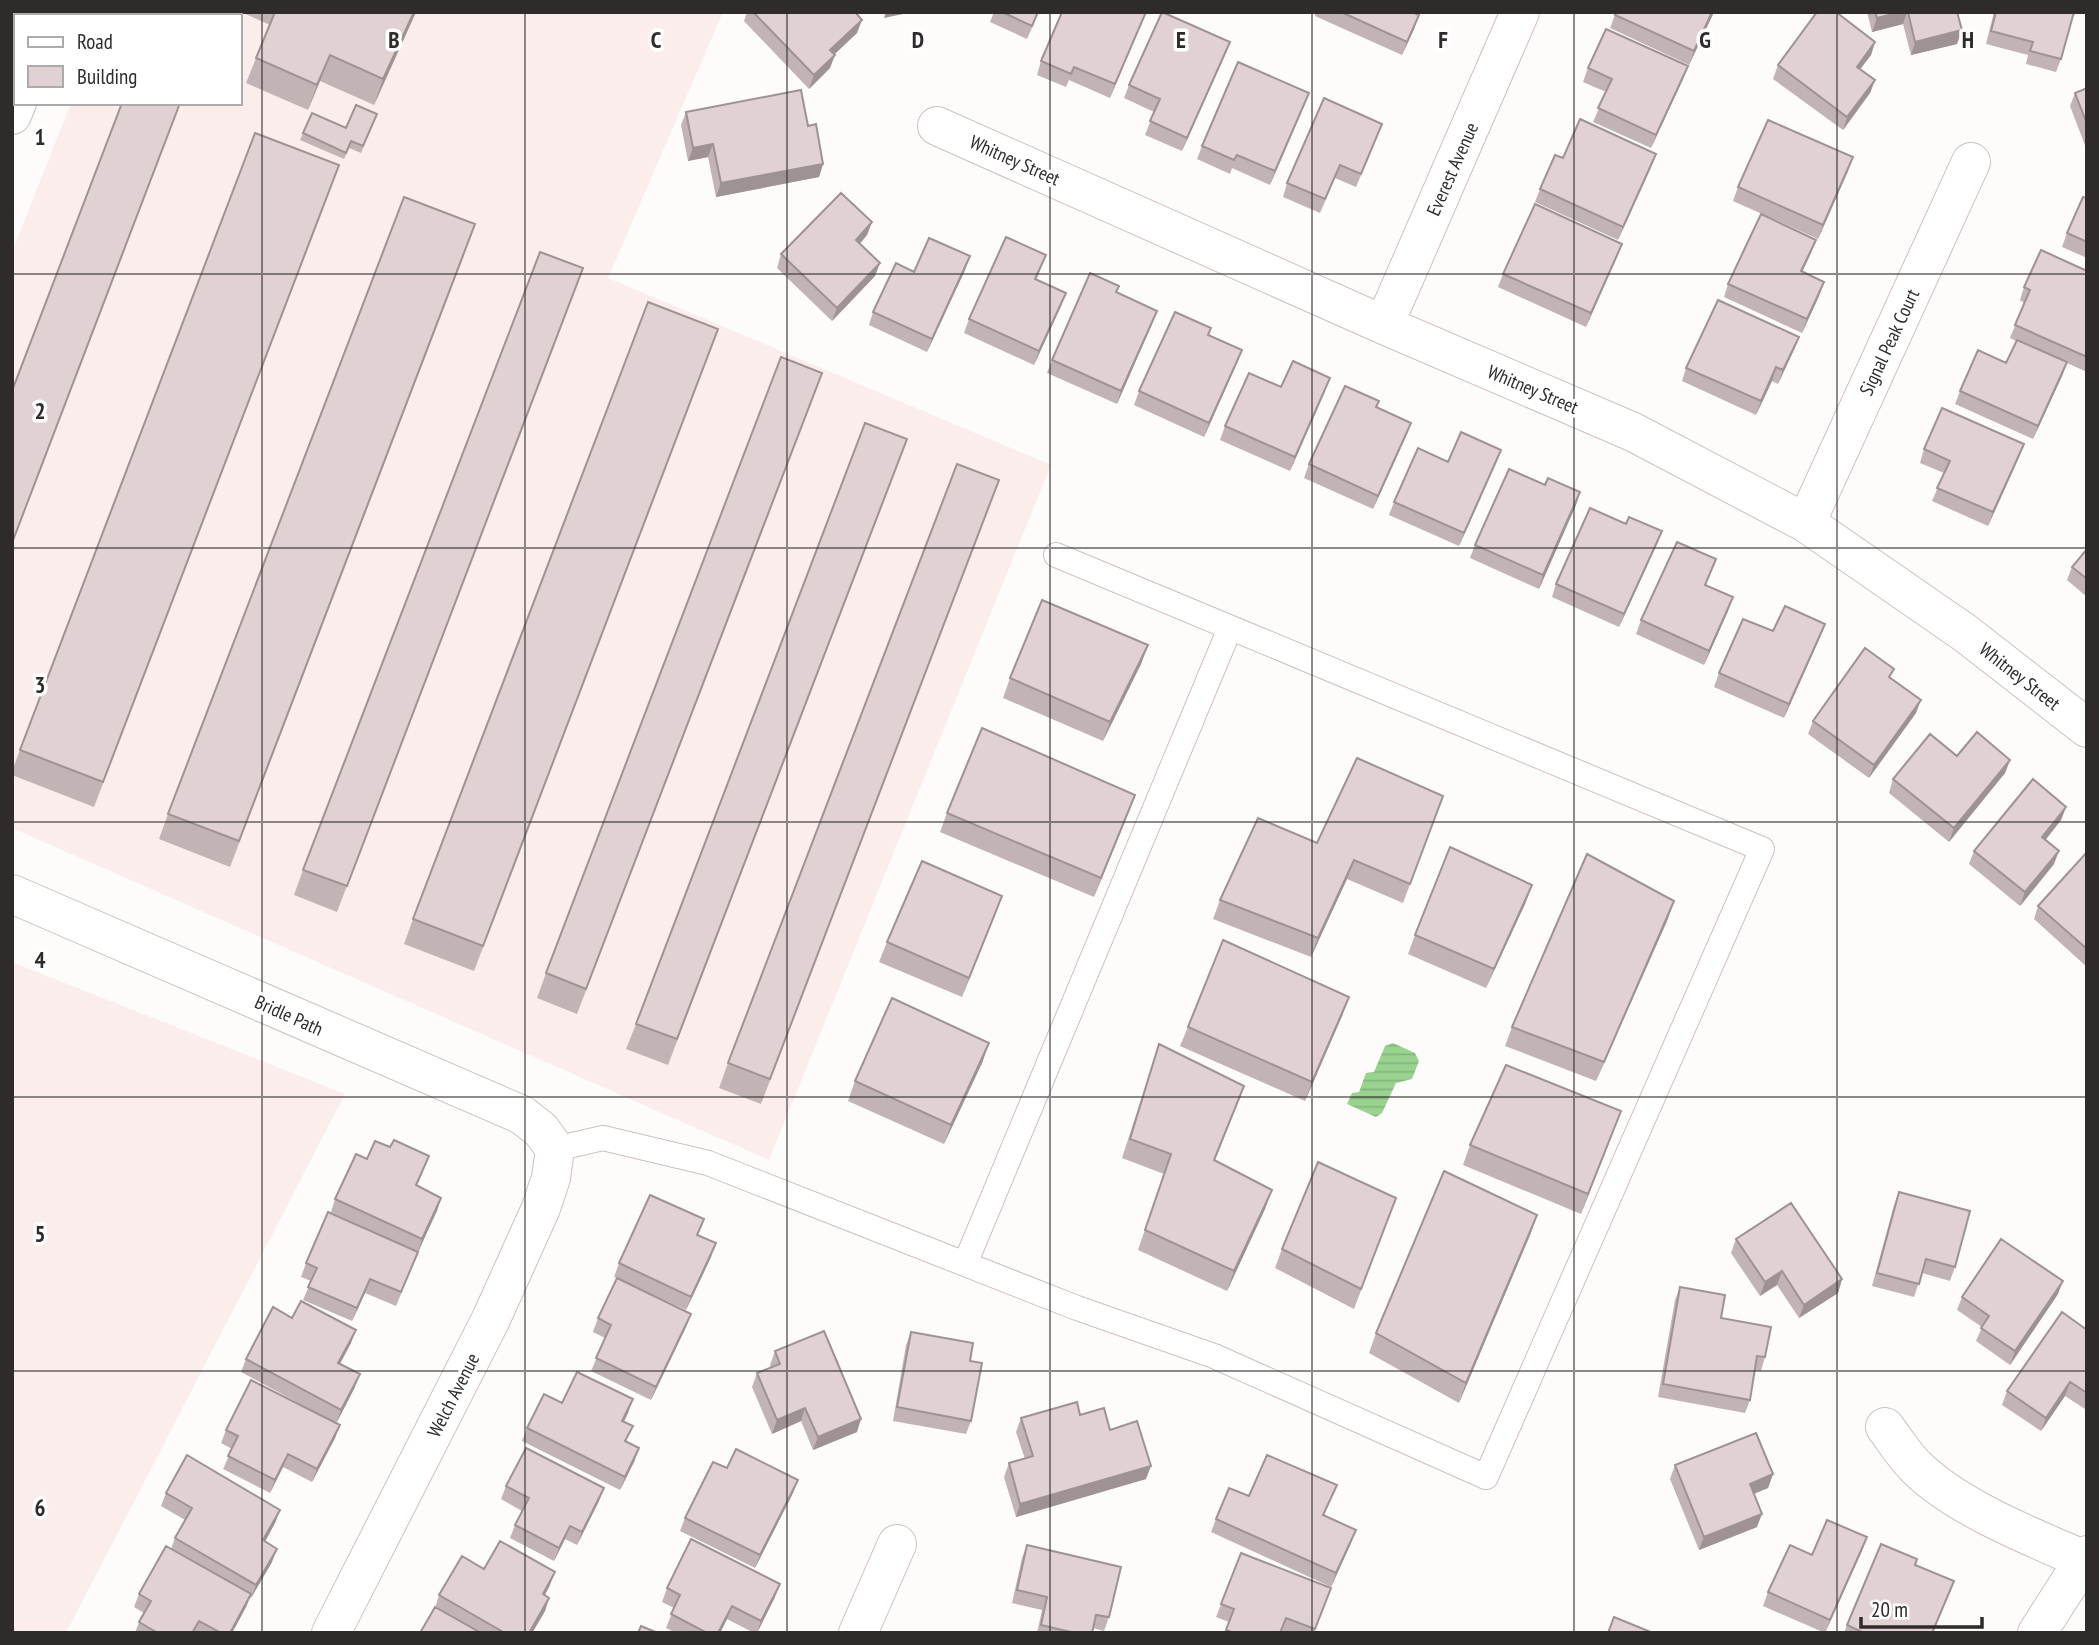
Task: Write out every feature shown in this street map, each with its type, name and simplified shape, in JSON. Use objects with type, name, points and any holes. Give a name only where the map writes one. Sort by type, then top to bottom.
[{"type":"street","name":"Everest Avenue","points":[[1384,325],[1520,12]]},
{"type":"street","name":"Whitney Street","points":[[937,126],[1384,325],[1633,432],[1806,523],[1965,632],[2087,728]]},
{"type":"street","name":"Signal Peak Court","points":[[1806,523],[1971,162]]},
{"type":"street","name":"Bridle Path","points":[[12,894],[522,1115],[541,1130],[555,1149]]},
{"type":"street","name":"Welch Avenue","points":[[331,1633],[491,1320],[541,1208],[551,1178],[555,1149]]},
{"type":"street","points":[[1885,1427],[1915,1467],[1951,1494],[2013,1529],[2086,1558],[2036,1633]]},
{"type":"street","points":[[858,1633],[897,1544]]},
{"type":"lane","points":[[555,1149],[603,1138],[708,1163],[1077,1308],[1214,1356],[1486,1476],[1762,849],[1056,555]]},
{"type":"lane","points":[[965,1264],[1230,628]]},
{"type":"shaded area","points":[[723,12],[608,278],[1051,465],[769,1160],[12,828],[12,252],[70,105],[242,105],[242,14],[108,14]]},
{"type":"shaded area","points":[[12,962],[345,1094],[66,1633],[12,1633]]},
{"type":"shaded area","points":[[1393,1043],[1415,1053],[1419,1061],[1412,1079],[1396,1083],[1382,1113],[1376,1117],[1347,1104],[1352,1093],[1359,1092],[1366,1073],[1374,1072],[1385,1046]]},
{"type":"building","points":[[275,12],[414,12],[383,79],[330,55],[317,85],[256,58]]},
{"type":"building","points":[[753,12],[855,12],[862,20],[830,50],[835,55],[814,75]]},
{"type":"building","points":[[1002,12],[1038,12],[1032,26]]},
{"type":"building","points":[[1062,12],[1146,12],[1115,84],[1074,67],[1071,74],[1041,61]]},
{"type":"building","points":[[1162,12],[1230,42],[1187,138],[1150,121],[1160,99],[1129,85]]},
{"type":"building","points":[[1341,12],[1412,12],[1419,15],[1407,42]]},
{"type":"building","points":[[1616,12],[1712,12],[1694,51],[1615,15]]},
{"type":"building","points":[[1817,12],[1836,12],[1875,42],[1857,67],[1875,80],[1847,117],[1778,65]]},
{"type":"building","points":[[1875,12],[1901,12],[1877,18]]},
{"type":"building","points":[[1908,12],[1957,12],[1962,30],[1915,42]]},
{"type":"building","points":[[1996,12],[2074,12],[2061,59],[2030,51],[2033,42],[1991,31]]},
{"type":"building","points":[[1606,29],[1688,66],[1656,135],[1598,108],[1612,79],[1588,68]]},
{"type":"building","points":[[1238,62],[1309,93],[1275,171],[1237,155],[1234,160],[1202,146]]},
{"type":"building","points":[[2087,88],[2087,124],[2075,93]]},
{"type":"building","points":[[801,90],[808,126],[816,124],[823,164],[721,183],[713,144],[693,148],[686,112]]},
{"type":"building","points":[[1324,98],[1382,124],[1361,174],[1340,165],[1325,199],[1287,183]]},
{"type":"building","points":[[121,105],[179,105],[12,543],[12,391]]},
{"type":"building","points":[[356,105],[377,114],[363,146],[351,141],[346,153],[303,133],[312,113],[346,128]]},
{"type":"building","points":[[1580,119],[1656,154],[1623,227],[1540,189],[1555,155],[1563,158]]},
{"type":"building","points":[[1768,120],[1853,157],[1823,225],[1738,187]]},
{"type":"building","points":[[255,133],[339,165],[103,782],[20,750]]},
{"type":"building","points":[[841,193],[872,222],[856,240],[880,263],[837,308],[781,254]]},
{"type":"building","points":[[404,197],[475,224],[239,841],[168,814]]},
{"type":"building","points":[[2083,197],[2087,198],[2087,242],[2067,233]]},
{"type":"building","points":[[1535,204],[1622,244],[1591,313],[1503,274]]},
{"type":"building","points":[[1761,214],[1816,240],[1801,271],[1824,282],[1807,319],[1728,284]]},
{"type":"building","points":[[1006,237],[1046,255],[1035,279],[1066,293],[1039,351],[969,319]]},
{"type":"building","points":[[929,238],[970,256],[932,339],[873,312],[896,263],[914,272]]},
{"type":"building","points":[[2041,250],[2087,271],[2087,357],[2015,325],[2030,290],[2024,287]]},
{"type":"building","points":[[540,252],[583,268],[347,886],[303,870]]},
{"type":"building","points":[[1090,273],[1119,286],[1116,292],[1157,311],[1121,391],[1052,360]]},
{"type":"building","points":[[1718,300],[1799,337],[1783,370],[1776,367],[1761,401],[1686,368]]},
{"type":"building","points":[[648,302],[718,329],[483,946],[413,919]]},
{"type":"building","points":[[1175,312],[1211,328],[1208,335],[1242,350],[1209,423],[1139,391]]},
{"type":"building","points":[[2017,340],[2067,362],[2038,426],[1960,391],[1978,350],[2006,363]]},
{"type":"building","points":[[781,357],[822,373],[586,989],[546,973]]},
{"type":"building","points":[[1293,361],[1330,378],[1295,457],[1225,426],[1249,373],[1281,387]]},
{"type":"building","points":[[1345,386],[1379,401],[1376,407],[1411,423],[1378,496],[1309,464]]},
{"type":"building","points":[[1942,408],[2024,444],[1993,512],[1937,488],[1950,461],[1924,449]]},
{"type":"building","points":[[865,423],[907,439],[677,1039],[636,1024]]},
{"type":"building","points":[[1461,432],[1501,450],[1464,533],[1394,502],[1418,448],[1448,462]]},
{"type":"building","points":[[957,464],[999,480],[770,1079],[728,1063]]},
{"type":"building","points":[[1509,469],[1545,485],[1548,478],[1580,492],[1543,575],[1475,545]]},
{"type":"building","points":[[1590,508],[1626,524],[1629,517],[1662,531],[1624,614],[1556,584]]},
{"type":"building","points":[[1677,542],[1716,559],[1705,585],[1733,597],[1709,651],[1641,620]]},
{"type":"building","points":[[2087,549],[2087,579],[2072,567]]},
{"type":"building","points":[[1042,600],[1148,645],[1110,722],[1010,678]]},
{"type":"building","points":[[1785,606],[1825,624],[1789,704],[1719,673],[1743,619],[1773,631]]},
{"type":"building","points":[[1865,648],[1894,669],[1889,677],[1921,700],[1874,765],[1813,721]]},
{"type":"building","points":[[982,728],[1135,795],[1101,878],[947,813]]},
{"type":"building","points":[[1977,732],[2010,760],[1954,828],[1893,779],[1930,734],[1957,756]]},
{"type":"building","points":[[1357,758],[1443,796],[1410,884],[1354,860],[1318,938],[1220,900],[1258,818],[1317,843]]},
{"type":"building","points":[[2033,779],[2066,807],[2042,837],[2059,851],[2025,892],[1974,851]]},
{"type":"building","points":[[1450,847],[1532,885],[1494,969],[1415,935]]},
{"type":"building","points":[[2087,852],[2087,949],[2038,906]]},
{"type":"building","points":[[1587,854],[1674,901],[1604,1062],[1512,1027]]},
{"type":"building","points":[[922,861],[1002,896],[969,978],[887,942]]},
{"type":"building","points":[[1223,940],[1349,997],[1312,1082],[1188,1027]]},
{"type":"building","points":[[892,998],[989,1043],[951,1125],[855,1081]]},
{"type":"building","points":[[1159,1044],[1244,1086],[1214,1160],[1272,1190],[1234,1271],[1145,1230],[1171,1154],[1130,1139]]},
{"type":"building","points":[[1506,1065],[1621,1111],[1588,1194],[1470,1145]]},
{"type":"building","points":[[394,1140],[429,1156],[416,1185],[441,1198],[422,1239],[335,1199],[356,1154],[367,1159],[375,1141],[390,1147]]},
{"type":"building","points":[[1318,1162],[1396,1198],[1361,1289],[1282,1249]]},
{"type":"building","points":[[1444,1171],[1537,1215],[1466,1383],[1376,1333]]},
{"type":"building","points":[[1899,1192],[1970,1211],[1955,1267],[1926,1259],[1919,1284],[1877,1273]]},
{"type":"building","points":[[650,1195],[704,1219],[697,1235],[716,1243],[691,1297],[619,1263]]},
{"type":"building","points":[[1791,1203],[1842,1279],[1804,1305],[1782,1271],[1765,1282],[1736,1239]]},
{"type":"building","points":[[328,1212],[418,1252],[401,1292],[370,1279],[357,1308],[308,1287],[317,1268],[306,1263]]},
{"type":"building","points":[[2001,1239],[2063,1281],[2015,1351],[1981,1328],[1989,1316],[1962,1297]]},
{"type":"building","points":[[617,1278],[691,1314],[656,1387],[596,1358],[611,1325],[598,1318]]},
{"type":"building","points":[[1680,1287],[1725,1295],[1721,1318],[1771,1327],[1765,1357],[1757,1356],[1750,1400],[1663,1384]]},
{"type":"building","points":[[301,1301],[356,1330],[338,1363],[360,1374],[341,1410],[246,1359],[273,1307],[292,1318]]},
{"type":"building","points":[[2062,1312],[2087,1330],[2087,1393],[2070,1382],[2046,1418],[2007,1391]]},
{"type":"building","points":[[824,1331],[861,1419],[818,1437],[805,1408],[777,1420],[757,1373],[780,1364],[775,1351]]},
{"type":"building","points":[[911,1332],[973,1343],[970,1361],[982,1363],[971,1421],[897,1407]]},
{"type":"building","points":[[577,1372],[633,1399],[622,1421],[633,1426],[625,1441],[639,1448],[625,1477],[527,1428],[544,1394],[562,1403]]},
{"type":"building","points":[[251,1380],[340,1425],[317,1469],[288,1454],[275,1480],[228,1456],[238,1436],[226,1430]]},
{"type":"building","points":[[1077,1402],[1080,1415],[1104,1408],[1110,1430],[1137,1421],[1151,1466],[1020,1504],[1009,1463],[1033,1456],[1021,1418]]},
{"type":"building","points":[[1756,1433],[1773,1474],[1750,1484],[1762,1514],[1704,1537],[1675,1465]]},
{"type":"building","points":[[526,1448],[604,1488],[582,1532],[570,1526],[559,1548],[515,1525],[529,1498],[506,1486]]},
{"type":"building","points":[[736,1449],[798,1480],[760,1555],[685,1518],[713,1462],[727,1468]]},
{"type":"building","points":[[187,1455],[280,1510],[263,1540],[277,1549],[256,1585],[175,1538],[192,1508],[166,1493]]},
{"type":"building","points":[[1267,1455],[1337,1485],[1323,1515],[1356,1530],[1336,1573],[1216,1519],[1229,1488],[1249,1496]]},
{"type":"building","points":[[1827,1520],[1867,1537],[1830,1620],[1768,1592],[1790,1545],[1812,1555]]},
{"type":"building","points":[[691,1539],[780,1584],[761,1621],[732,1606],[718,1633],[707,1633],[671,1614],[680,1595],[667,1588]]},
{"type":"building","points":[[500,1541],[555,1572],[543,1594],[549,1598],[529,1633],[505,1633],[439,1595],[462,1556],[484,1569]]},
{"type":"building","points":[[1881,1544],[1917,1559],[1915,1565],[1954,1581],[1932,1633],[1864,1633],[1847,1625]]},
{"type":"building","points":[[1027,1545],[1121,1567],[1109,1617],[1096,1615],[1092,1633],[1075,1633],[1041,1625],[1047,1597],[1017,1590]]},
{"type":"building","points":[[166,1546],[251,1594],[230,1633],[221,1633],[199,1621],[192,1633],[158,1633],[139,1622],[151,1601],[139,1594]]},
{"type":"building","points":[[1241,1553],[1331,1588],[1315,1629],[1286,1618],[1280,1633],[1234,1633],[1226,1630],[1234,1609],[1221,1604]]},
{"type":"building","points":[[435,1607],[481,1633],[420,1633]]},
{"type":"building","points":[[1614,1617],[1653,1633],[1608,1633]]},
{"type":"building","points":[[641,1626],[658,1633],[638,1633]]}]
